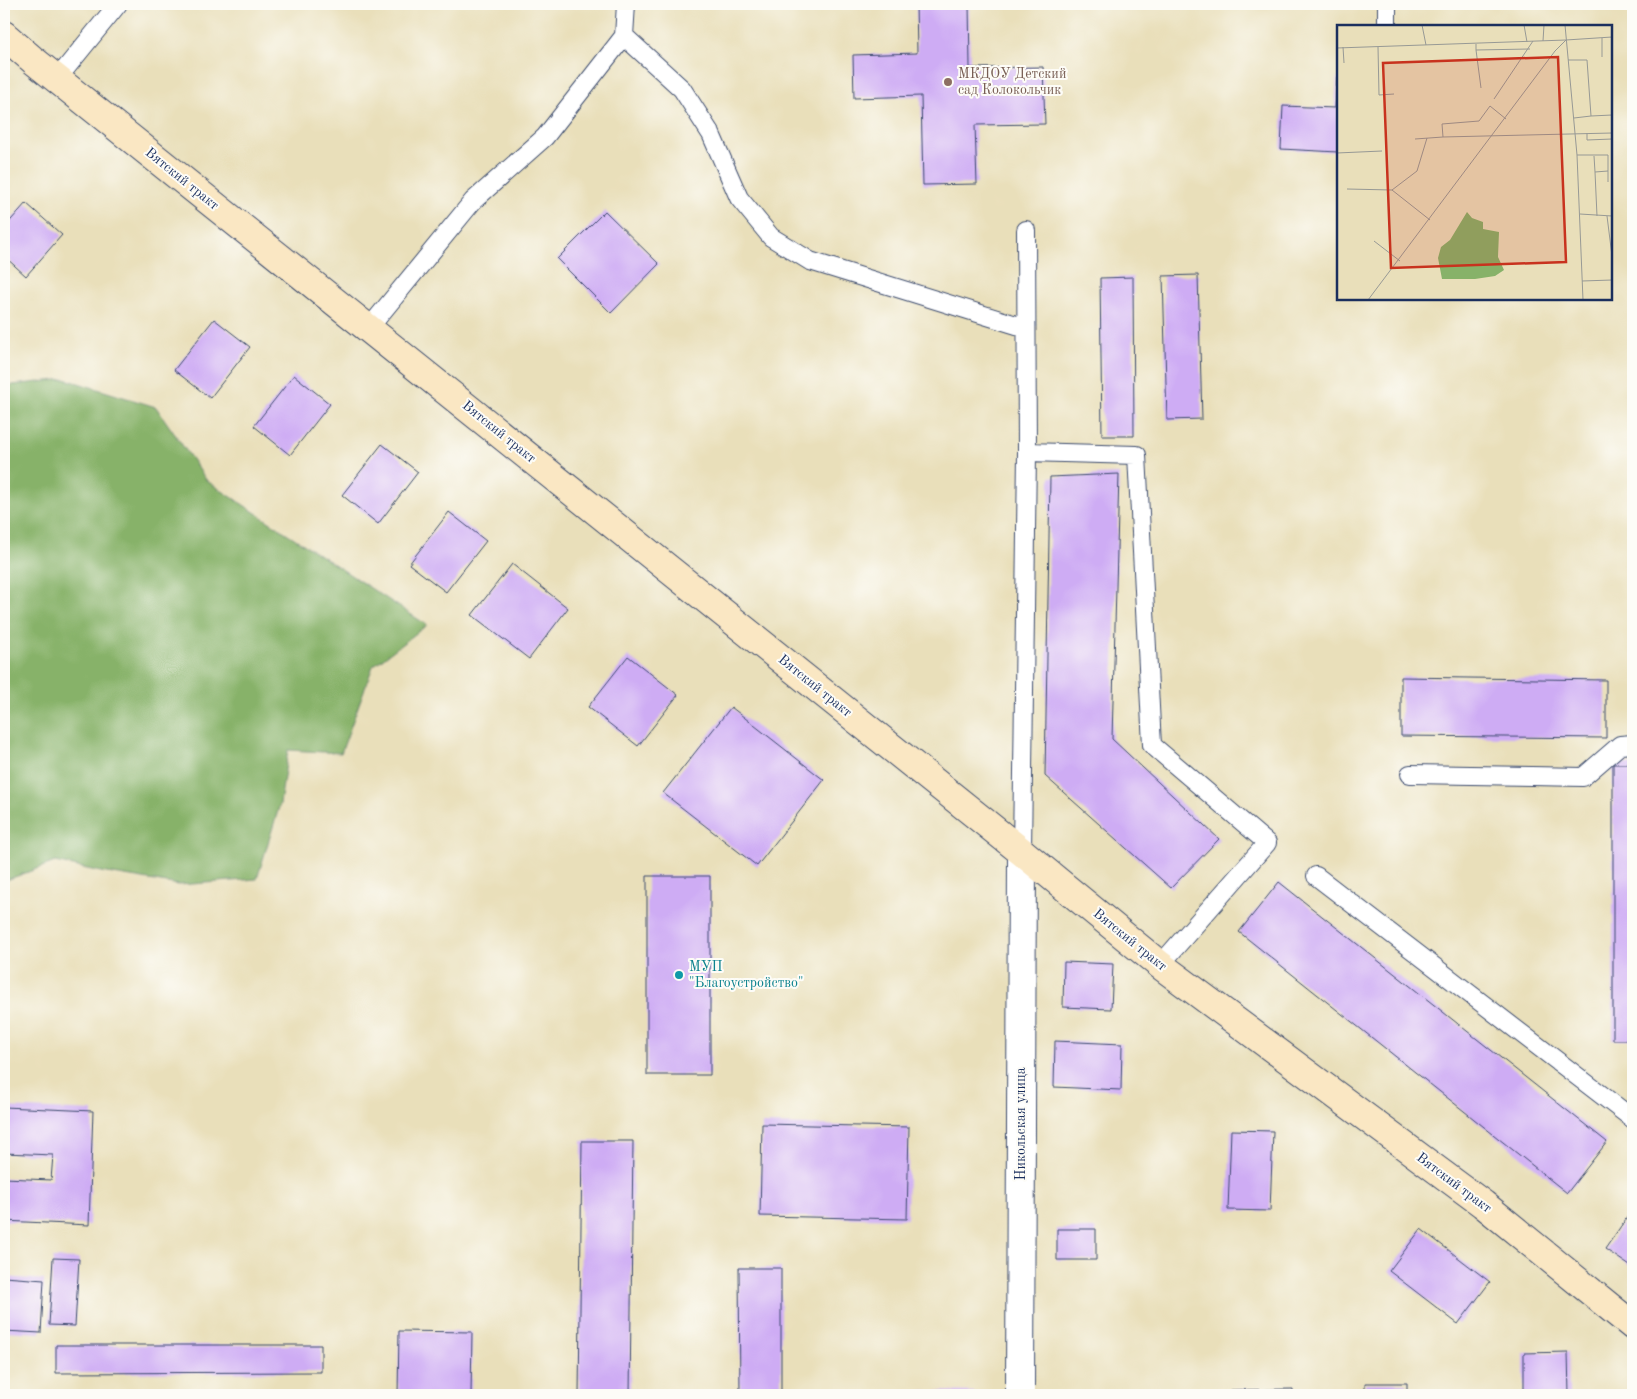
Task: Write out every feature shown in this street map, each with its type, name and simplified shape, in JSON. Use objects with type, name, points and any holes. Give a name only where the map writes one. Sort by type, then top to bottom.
[{"type":"main road","name":"Вятский тракт","points":[[4,34],[56,79],[1022,852],[1160,965],[1483,1204],[1633,1326]]},
{"type":"street","name":"Никольская улица","points":[[1020,1395],[1022,852]]},
{"type":"lane","points":[[56,79],[118,4]]},
{"type":"lane","points":[[369,328],[472,201],[545,137],[624,36],[626,4]]},
{"type":"lane","points":[[1387,4],[1388,25]]},
{"type":"lane","points":[[624,36],[682,89],[712,134],[739,198],[771,237],[810,261],[1026,328]]},
{"type":"lane","points":[[1022,852],[1027,452],[1026,230]]},
{"type":"lane","points":[[1027,452],[1137,455],[1152,744],[1267,843],[1160,965]]},
{"type":"lane","points":[[1410,774],[1583,777],[1620,745],[1633,744]]},
{"type":"lane","points":[[1316,876],[1633,1119]]},
{"type":"green space","points":[[65,379],[156,407],[207,481],[427,625],[373,666],[341,753],[288,750],[280,804],[257,879],[179,885],[55,862],[4,881],[4,386]]},
{"type":"building","name":"МКДОУ Детский сад Колокольчик","points":[[916,4],[969,4],[970,68],[1043,67],[1045,124],[975,125],[977,184],[923,185],[921,96],[854,98],[853,55],[917,53]]},
{"type":"building","points":[[1337,78],[1337,152],[1281,149],[1283,106],[1335,108]]},
{"type":"building","points":[[26,203],[62,235],[26,276],[4,256],[4,228]]},
{"type":"building","points":[[605,211],[659,264],[611,313],[557,259]]},
{"type":"building","points":[[1198,275],[1202,419],[1167,420],[1163,276]]},
{"type":"building","points":[[1133,277],[1134,436],[1102,436],[1100,278]]},
{"type":"building","points":[[214,319],[250,347],[210,398],[174,370]]},
{"type":"building","points":[[294,375],[330,404],[290,455],[254,426]]},
{"type":"building","points":[[382,444],[418,472],[378,524],[342,495]]},
{"type":"building","points":[[1119,474],[1112,739],[1219,839],[1171,888],[1045,776],[1050,477]]},
{"type":"building","points":[[449,512],[486,541],[446,592],[409,564]]},
{"type":"building","points":[[512,564],[568,608],[529,659],[472,615]]},
{"type":"building","points":[[628,656],[678,695],[638,746],[588,707]]},
{"type":"building","points":[[1401,677],[1606,680],[1606,738],[1401,736]]},
{"type":"building","points":[[731,707],[824,780],[757,866],[663,793]]},
{"type":"building","points":[[1613,764],[1633,764],[1633,1040],[1613,1040]]},
{"type":"building","name":"МУП \"Благоустройство\"","points":[[647,876],[710,876],[710,1075],[647,1075]]},
{"type":"building","points":[[1279,882],[1607,1142],[1567,1193],[1239,932]]},
{"type":"building","points":[[1064,962],[1113,964],[1111,1009],[1063,1007]]},
{"type":"building","points":[[1055,1041],[1122,1044],[1121,1090],[1054,1087]]},
{"type":"building","points":[[4,1107],[93,1111],[89,1225],[4,1221],[4,1178],[51,1180],[53,1155],[4,1153]]},
{"type":"building","points":[[762,1124],[909,1127],[907,1219],[760,1216]]},
{"type":"building","points":[[1231,1130],[1273,1131],[1270,1211],[1228,1210]]},
{"type":"building","points":[[582,1141],[633,1141],[630,1395],[579,1395]]},
{"type":"building","points":[[1628,1216],[1633,1220],[1633,1268],[1605,1249]]},
{"type":"building","points":[[1057,1229],[1096,1229],[1096,1260],[1057,1260]]},
{"type":"building","points":[[1421,1229],[1490,1282],[1458,1324],[1389,1271]]},
{"type":"building","points":[[53,1258],[79,1259],[75,1326],[49,1325]]},
{"type":"building","points":[[739,1268],[781,1268],[781,1395],[740,1395]]},
{"type":"building","points":[[4,1277],[44,1280],[41,1333],[4,1331]]},
{"type":"building","points":[[399,1331],[472,1332],[471,1395],[398,1395]]},
{"type":"building","points":[[56,1345],[321,1345],[321,1372],[56,1373]]},
{"type":"building","points":[[1568,1352],[1569,1395],[1524,1395],[1524,1353]]},
{"type":"building","points":[[1365,1383],[1407,1383],[1407,1395],[1365,1395]]},
{"type":"building","points":[[1293,1389],[1293,1395],[1231,1395],[1231,1390]]},
{"type":"building","points":[[916,1391],[975,1392],[975,1395],[916,1395]]},
{"type":"place","name":"МКДОУ Детский сад Колокольчик","points":[[948,82]]},
{"type":"place","name":"МУП \"Благоустройство\"","points":[[679,975]]}]
